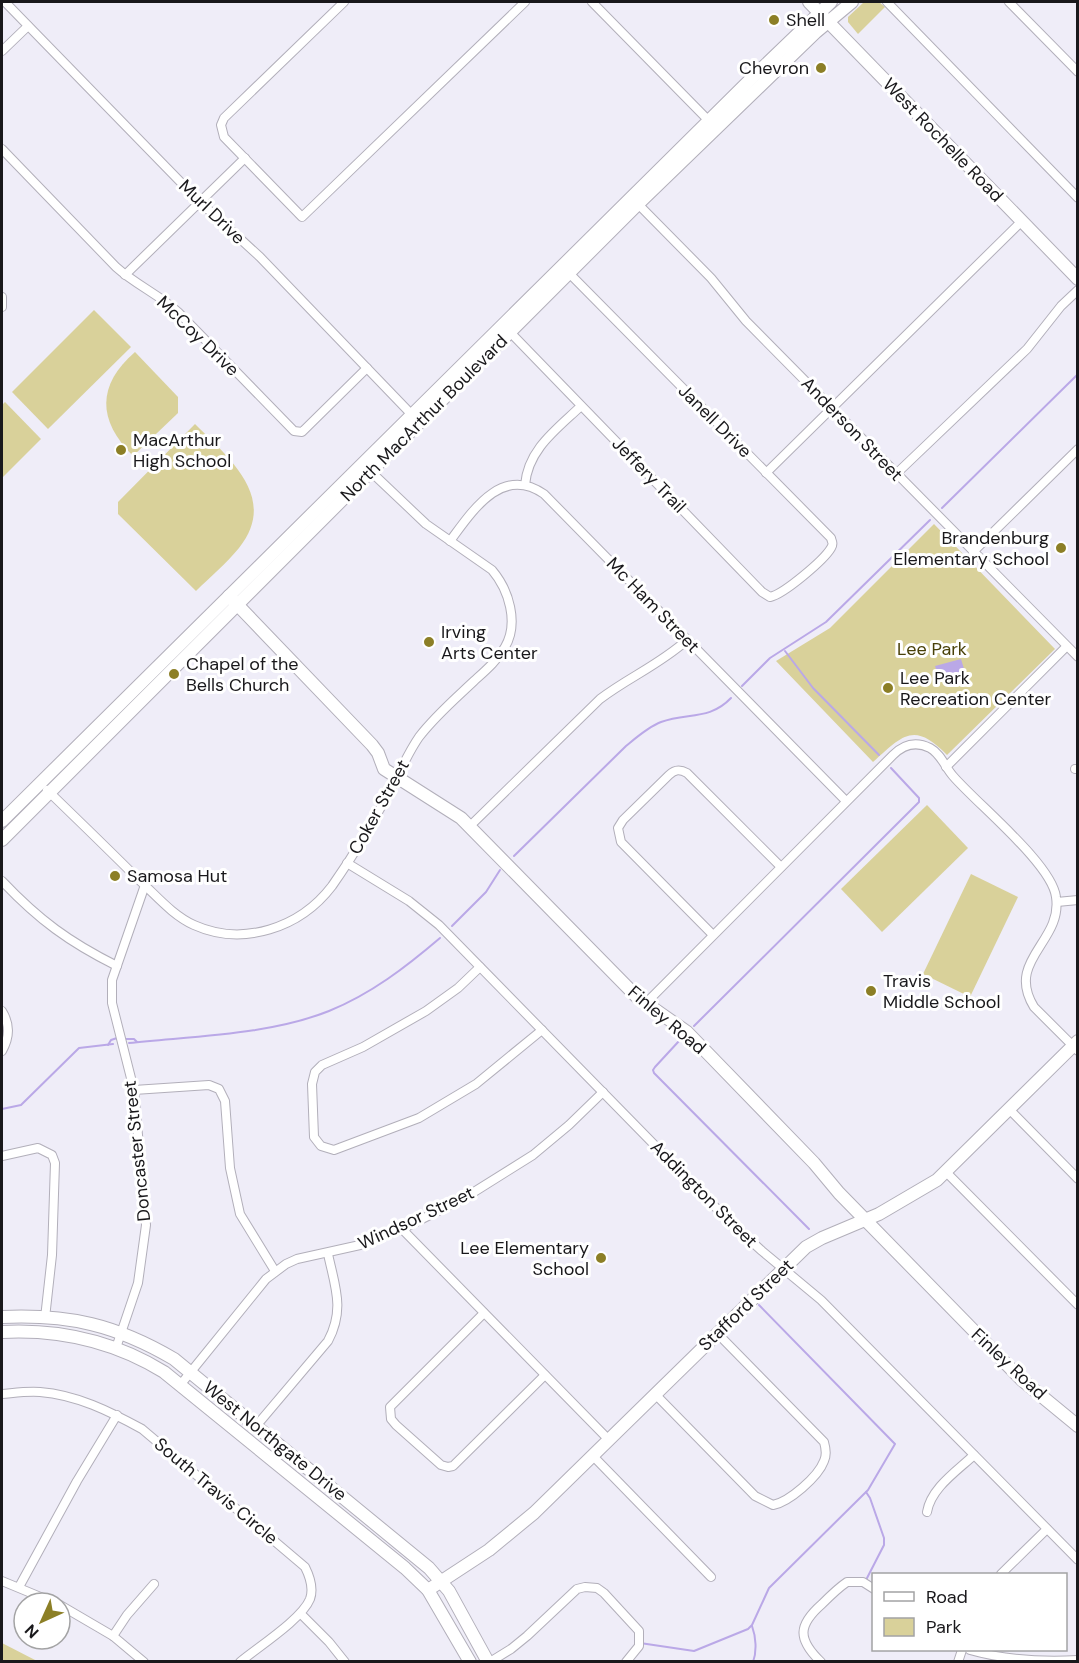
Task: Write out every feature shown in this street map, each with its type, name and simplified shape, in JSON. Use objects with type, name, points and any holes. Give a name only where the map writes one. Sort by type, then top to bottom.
[{"type":"main road","name":"West Rochelle Road","points":[[809,2],[1077,279]]},
{"type":"main road","name":"North MacArthur Boulevard","points":[[712,124],[729,115],[824,17],[831,2]]},
{"type":"main road","name":"North MacArthur Boulevard","points":[[2,840],[44,788],[712,124],[753,76],[824,17],[852,2]]},
{"type":"main road","points":[[729,115],[754,81],[753,76]]},
{"type":"main road","name":"Finley Road","points":[[233,600],[372,745],[384,769],[451,810],[470,826],[645,1004],[687,1032],[814,1163],[838,1192],[1022,1380],[1077,1426]]},
{"type":"main road","name":"North MacArthur Boulevard","points":[[2,821],[44,788]]},
{"type":"main road","name":"Stafford Street","points":[[428,1590],[443,1582],[513,1531],[813,1242],[866,1220],[913,1196],[946,1172],[1076,1046]]},
{"type":"main road","name":"West Northgate Drive","points":[[2,1317],[82,1322],[121,1332],[146,1343],[190,1371],[415,1555],[443,1582],[489,1662]]},
{"type":"main road","name":"West Northgate Drive","points":[[2,1332],[35,1332],[72,1336],[116,1348],[147,1362],[181,1384],[405,1568],[428,1590],[470,1662]]},
{"type":"street","name":"Murl Drive","points":[[5,2],[200,202],[260,257],[416,418]]},
{"type":"street","points":[[344,2],[224,118],[221,125],[224,138],[302,217],[525,2]]},
{"type":"street","points":[[592,2],[712,124]]},
{"type":"street","points":[[887,2],[1077,198]]},
{"type":"street","points":[[1009,2],[1077,72]]},
{"type":"street","points":[[2,51],[28,26]]},
{"type":"street","name":"McCoy Drive","points":[[2,149],[125,275],[175,309],[296,433],[302,432],[368,368]]},
{"type":"street","points":[[125,275],[245,158]]},
{"type":"street","name":"Anderson Street","points":[[634,201],[711,278],[746,321],[1077,657]]},
{"type":"street","points":[[766,473],[1022,221]]},
{"type":"street","name":"Janell Drive","points":[[566,270],[831,538],[833,542],[831,548],[802,577]]},
{"type":"street","points":[[896,474],[1027,349],[1077,290]]},
{"type":"street","name":"Jeffery Trail","points":[[506,328],[762,592],[773,597],[802,577]]},
{"type":"street","points":[[450,541],[470,514],[498,488],[512,484],[525,485],[526,472],[533,455],[581,406]]},
{"type":"street","points":[[973,552],[1077,449]]},
{"type":"street","name":"Coker Street","points":[[44,788],[168,908],[194,925],[229,935],[254,934],[274,929],[303,915],[330,888],[348,864],[419,737],[431,722],[495,661],[506,646],[509,632],[511,613],[508,596],[492,570],[415,515],[366,467]]},
{"type":"street","name":"Mc Ham Street","points":[[525,485],[544,494],[846,801]]},
{"type":"street","points":[[470,826],[600,699],[620,684],[663,660],[687,640]]},
{"type":"street","points":[[946,767],[1066,647]]},
{"type":"street","points":[[645,1004],[893,755],[908,745],[922,745],[932,749],[943,760],[946,767],[1045,872],[1054,887],[1057,902],[1051,930],[1028,965],[1026,982],[1034,1006],[1076,1046]]},
{"type":"street","points":[[712,935],[621,842],[618,828],[631,812],[673,771],[681,770],[687,773],[780,867]]},
{"type":"street","name":"Addington Street","points":[[348,864],[428,915],[736,1228],[821,1300],[1077,1560]]},
{"type":"street","points":[[2,881],[37,916],[62,936],[117,966]]},
{"type":"street","name":"Doncaster Street","points":[[116,1348],[138,1283],[146,1225],[134,1090],[112,1003],[112,980],[145,885]]},
{"type":"street","points":[[1057,902],[1077,900]]},
{"type":"street","points":[[480,967],[458,988],[426,1011],[363,1047],[322,1065],[315,1072],[312,1084],[314,1137],[321,1146],[334,1150],[419,1118],[476,1084],[542,1030]]},
{"type":"street","points":[[2,1011],[8,1028],[2,1051]]},
{"type":"street","points":[[134,1090],[208,1085],[214,1086],[223,1093],[230,1168],[236,1202],[247,1227],[275,1271]]},
{"type":"street","name":"Windsor Street","points":[[181,1384],[275,1271],[297,1259],[328,1254],[360,1245],[402,1229],[466,1197],[517,1166],[552,1140],[603,1092]]},
{"type":"street","points":[[1009,1109],[1077,1179]]},
{"type":"street","points":[[2,1156],[38,1148],[52,1155],[55,1163],[52,1255],[45,1318]]},
{"type":"street","points":[[946,1172],[1077,1305]]},
{"type":"street","points":[[402,1229],[609,1440]]},
{"type":"street","points":[[257,1425],[328,1341],[336,1327],[339,1316],[338,1302],[328,1254]]},
{"type":"street","points":[[484,1313],[390,1407],[390,1419],[441,1465],[453,1466],[546,1375]]},
{"type":"street","points":[[655,1394],[755,1496],[773,1505],[791,1498],[817,1472],[826,1456],[824,1442],[717,1333]]},
{"type":"street","name":"South Travis Circle","points":[[2,1394],[39,1392],[80,1398],[142,1429],[300,1561],[310,1576],[312,1588],[310,1599],[301,1614]]},
{"type":"street","points":[[19,1587],[77,1481],[117,1415]]},
{"type":"street","points":[[927,1512],[928,1502],[934,1493],[974,1455]]},
{"type":"street","points":[[593,1456],[711,1576]]},
{"type":"street","points":[[1003,1573],[1047,1529]]},
{"type":"street","points":[[2,1581],[28,1591]]},
{"type":"street","points":[[821,1662],[806,1643],[803,1634],[804,1624],[809,1615],[847,1582],[863,1582],[872,1588]]},
{"type":"street","points":[[112,1636],[154,1584]]},
{"type":"street","points":[[489,1662],[527,1636],[577,1589],[585,1587],[597,1588],[636,1625],[640,1634],[639,1646],[626,1662]]},
{"type":"street","points":[[72,1612],[112,1636],[144,1662]]},
{"type":"street","points":[[240,1662],[301,1614],[345,1662]]},
{"type":"street","points":[[975,1651],[1013,1659],[1077,1660]]},
{"type":"green space","points":[[864,2],[879,2],[885,7],[858,34],[848,22],[848,17]]},
{"type":"green space","points":[[94,310],[131,347],[48,429],[12,392]]},
{"type":"green space","points":[[135,352],[178,397],[178,413],[133,456],[121,443],[113,429],[106,403],[108,390],[114,377]]},
{"type":"green space","points":[[5,402],[41,439],[2,478],[2,405]]},
{"type":"green space","points":[[195,424],[222,451],[245,480],[252,496],[254,512],[250,530],[239,548],[196,591],[118,514],[118,502]]},
{"type":"green space","name":"Lee Park","points":[[934,524],[1055,649],[947,755],[936,744],[917,735],[901,739],[873,762],[776,661],[830,628]]},
{"type":"green space","points":[[927,805],[968,848],[882,932],[841,889]]},
{"type":"green space","points":[[971,874],[1018,897],[970,997],[923,974]]},
{"type":"green space","points":[[2,1643],[12,1648],[12,1651],[18,1651],[37,1661],[2,1661]]},
{"type":"shaded area","points":[[961,659],[968,682],[958,685],[955,674],[939,678],[935,666]]},
{"type":"waterway","points":[[942,508],[1078,374]]},
{"type":"waterway","points":[[742,686],[770,658],[826,622],[930,520]]},
{"type":"waterway","points":[[785,651],[813,688],[879,755]]},
{"type":"waterway","points":[[514,856],[643,732],[661,722],[714,710],[731,698]]},
{"type":"waterway","points":[[694,1026],[919,802],[919,798],[891,768]]},
{"type":"waterway","points":[[452,926],[486,892],[500,870]]},
{"type":"waterway","points":[[129,1043],[256,1030],[306,1019],[329,1011],[374,988],[440,938]]},
{"type":"waterway","points":[[108,1045],[111,1040],[117,1038]]},
{"type":"waterway","points":[[123,1039],[134,1039],[137,1042]]},
{"type":"waterway","points":[[679,1041],[655,1067],[654,1073],[809,1229]]},
{"type":"waterway","points":[[2,1109],[21,1105],[79,1048],[113,1044]]},
{"type":"waterway","points":[[640,1643],[694,1651],[748,1629],[769,1588],[868,1490],[895,1444],[759,1305]]},
{"type":"waterway","points":[[866,1492],[884,1538],[884,1545],[866,1580]]},
{"type":"waterway","points":[[752,1626],[756,1644],[753,1662]]},
{"type":"place","name":"Shell","points":[[774,20]]},
{"type":"place","name":"Chevron","points":[[821,68]]},
{"type":"place","name":"MacArthur High School","points":[[121,450]]},
{"type":"place","name":"Brandenburg Elementary School","points":[[1061,548]]},
{"type":"place","name":"Irving Arts Center","points":[[429,642]]},
{"type":"place","name":"Chapel of the Bells Church","points":[[174,674]]},
{"type":"place","name":"Lee Park Recreation Center","points":[[888,688]]},
{"type":"place","name":"Samosa Hut","points":[[115,876]]},
{"type":"place","name":"Travis Middle School","points":[[871,991]]},
{"type":"place","name":"Lee Elementary School","points":[[601,1258]]}]
